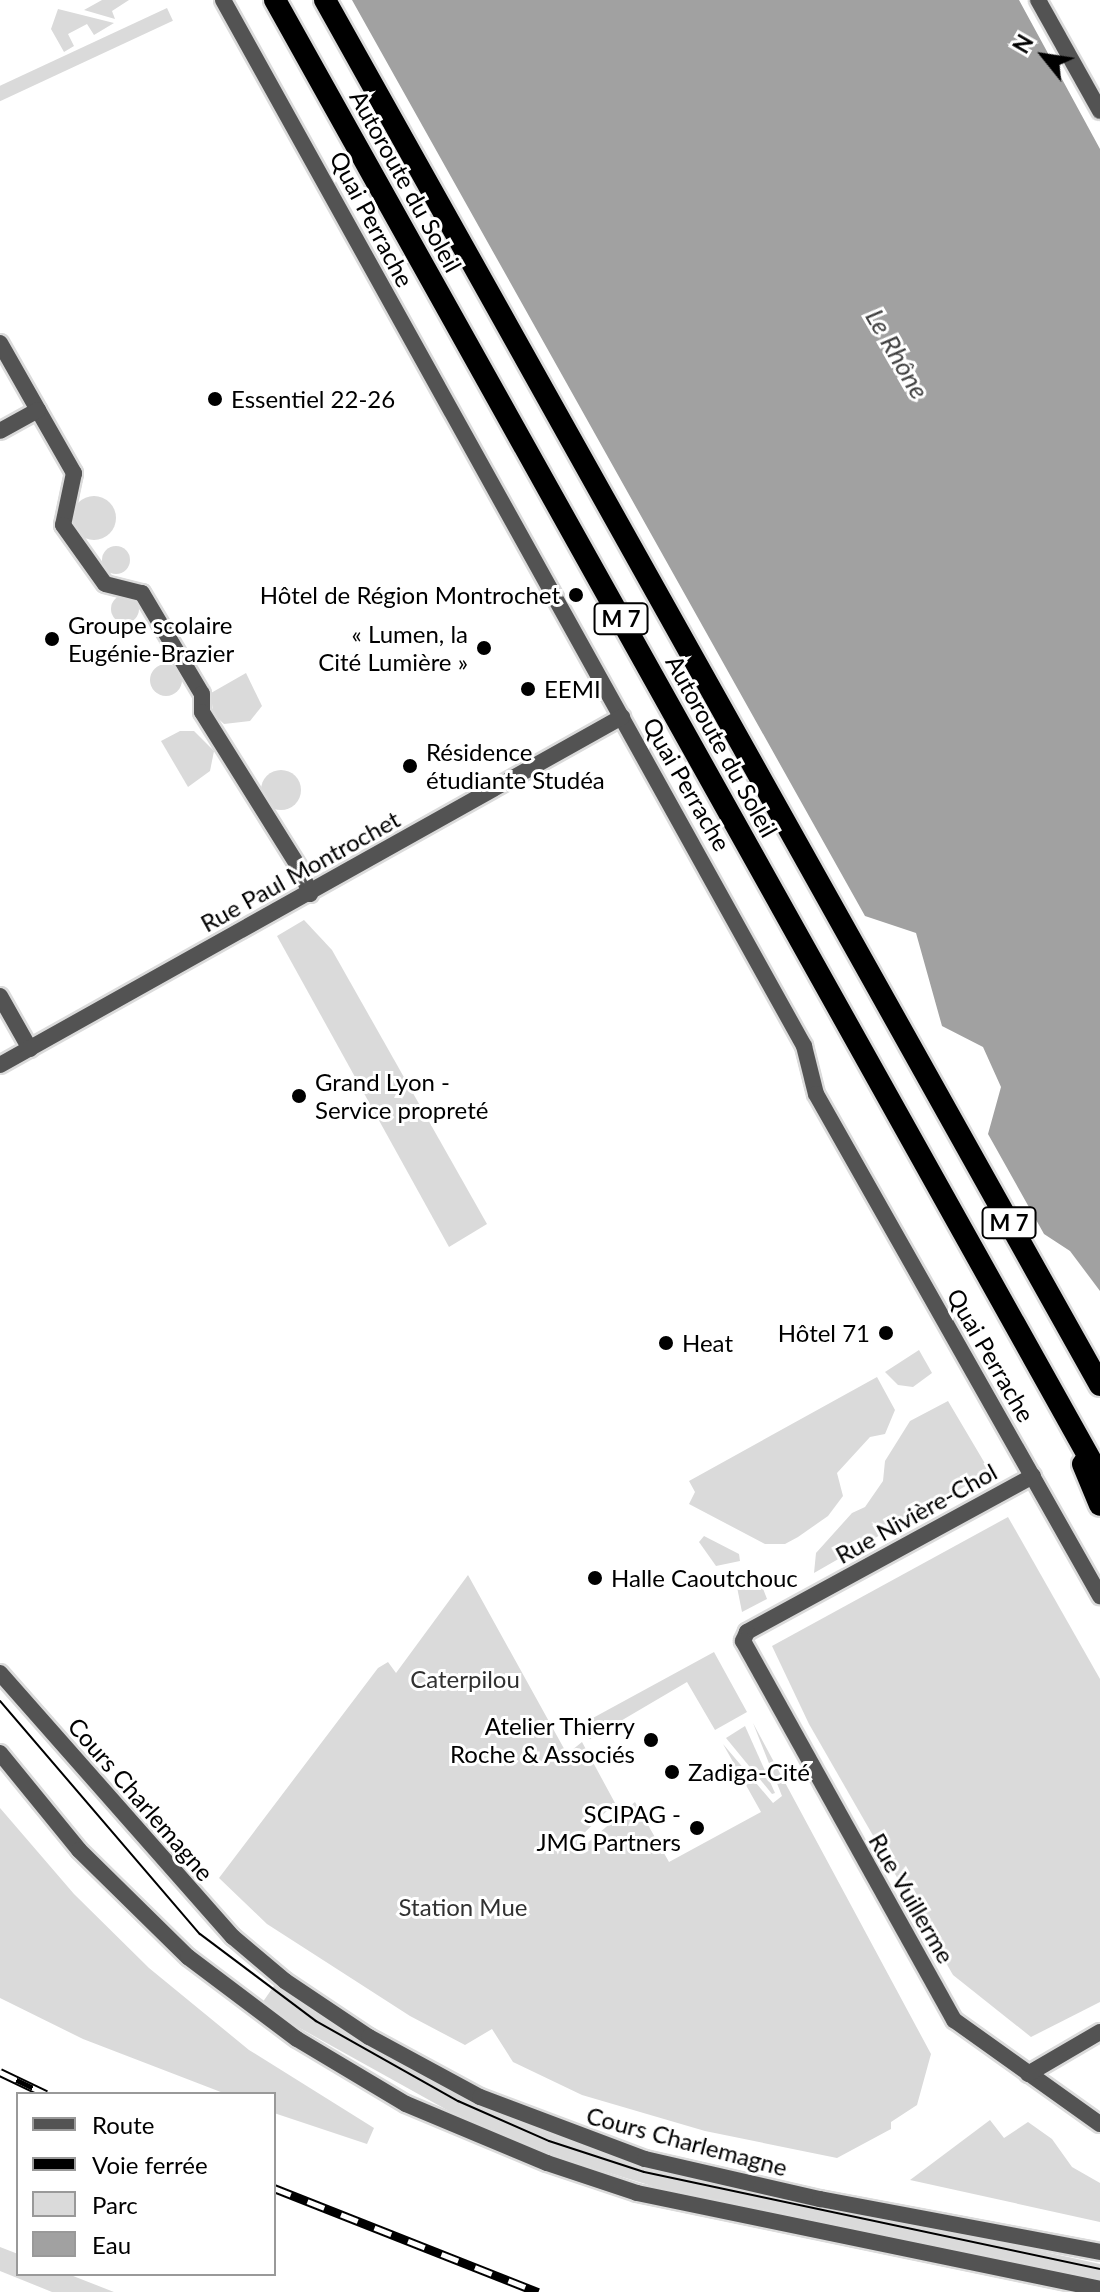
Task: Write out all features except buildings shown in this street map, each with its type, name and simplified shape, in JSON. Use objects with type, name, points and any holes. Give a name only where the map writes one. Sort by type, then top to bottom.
[{"type":"highway","name":"Autoroute du Soleil","points":[[275,0],[1100,1477]]},
{"type":"highway","name":"Autoroute du Soleil","points":[[325,0],[1100,1385]]},
{"type":"highway","points":[[1056,1400],[1100,1505]]},
{"type":"street","name":"Quai Perrache","points":[[223,0],[804,1046],[816,1094],[1100,1596]]},
{"type":"street","points":[[1038,0],[1100,111]]},
{"type":"street","points":[[0,343],[74,473],[63,525],[105,584],[142,593],[202,694],[202,712],[300,869],[310,894]]},
{"type":"street","points":[[0,431],[38,410]]},
{"type":"street","name":"Rue Paul Montrochet","points":[[0,1065],[622,717]]},
{"type":"street","points":[[0,996],[30,1049]]},
{"type":"street","name":"Rue Nivière-Chol","points":[[743,1641],[747,1632],[1033,1476]]},
{"type":"street","name":"Rue Vuillerme","points":[[743,1641],[954,2020],[1100,2124]]},
{"type":"street","name":"Cours Charlemagne","points":[[0,1673],[233,1937],[285,1981],[369,2037],[480,2097],[660,2163],[1100,2252]]},
{"type":"street","points":[[0,1753],[79,1850],[142,1917],[191,1960],[297,2039],[406,2104],[532,2158],[637,2193],[1100,2289]]},
{"type":"street","points":[[1028,2074],[1100,2032]]},
{"type":"green space","points":[[102,0],[129,0],[112,11],[115,19],[84,10]]},
{"type":"green space","points":[[167,8],[173,21],[0,101],[0,86]]},
{"type":"green space","points":[[58,9],[114,23],[94,35],[87,24],[68,34],[74,46],[64,52],[51,29]]},
{"type":"green space","points":[[94,496],[109,503],[116,518],[109,533],[94,540],[79,533],[72,518],[79,503]]},
{"type":"green space","points":[[116,546],[126,550],[130,560],[126,570],[116,574],[106,570],[102,560],[106,550]]},
{"type":"green space","points":[[125,595],[135,599],[139,609],[135,619],[125,623],[115,619],[111,609],[115,599]]},
{"type":"green space","points":[[166,664],[178,668],[182,680],[178,692],[166,696],[154,692],[150,680],[154,668]]},
{"type":"green space","points":[[246,673],[262,706],[250,721],[224,724],[213,714],[211,693]]},
{"type":"green space","points":[[180,731],[194,731],[214,751],[210,771],[188,787],[161,741]]},
{"type":"green space","points":[[281,770],[295,776],[301,790],[295,804],[281,810],[267,804],[261,790],[267,776]]},
{"type":"green space","points":[[304,920],[332,950],[487,1224],[449,1247],[277,936]]},
{"type":"green space","points":[[919,1350],[932,1373],[913,1387],[898,1385],[885,1372]]},
{"type":"green space","points":[[877,1377],[895,1410],[885,1434],[870,1437],[837,1473],[843,1496],[828,1516],[798,1537],[785,1544],[765,1544],[689,1504],[695,1492],[689,1481]]},
{"type":"green space","points":[[948,1401],[990,1472],[814,1573],[816,1553],[852,1513],[865,1507],[883,1481],[885,1461],[910,1421]]},
{"type":"green space","points":[[1008,1517],[1100,1679],[1100,2002],[1031,2037],[953,1975],[809,1724],[772,1646]]},
{"type":"green space","points":[[704,1536],[739,1554],[740,1561],[716,1566],[699,1542]]},
{"type":"green space","points":[[468,1575],[567,1754],[582,1742],[615,1803],[578,1839],[584,1846],[635,1802],[669,1862],[761,1812],[723,1744],[773,1803],[782,1796],[753,1723],[931,2054],[917,2105],[891,2122],[891,2129],[837,2158],[705,2131],[582,2095],[513,2062],[492,2029],[465,2045],[410,2016],[267,1924],[219,1878],[378,1668],[388,1662],[396,1673]]},
{"type":"green space","points":[[747,1581],[762,1586],[767,1599],[742,1612],[737,1587]]},
{"type":"green space","points":[[714,1652],[747,1712],[715,1730],[687,1682],[590,1739],[580,1725]]},
{"type":"green space","points":[[745,1726],[775,1793],[772,1794],[726,1738]]},
{"type":"green space","points":[[0,1808],[74,1894],[149,1968],[249,2050],[374,2128],[367,2144],[276,2114],[276,2092],[221,2092],[83,2039],[0,1998]]},
{"type":"green space","points":[[276,1983],[506,2115],[567,2140],[628,2160],[1100,2264],[1100,2281],[701,2201],[570,2161],[465,2120],[260,2006]]},
{"type":"green space","points":[[990,2120],[1004,2138],[1028,2122],[1052,2139],[1072,2167],[1100,2183],[1100,2222],[910,2180]]},
{"type":"green space","points":[[0,2247],[16,2253],[16,2276],[73,2276],[114,2292],[52,2292],[0,2271]]},
{"type":"water","name":"Le Rhône","points":[[352,0],[1019,0],[1100,149],[1100,1291],[1070,1251],[1044,1234],[988,1134],[1001,1087],[983,1047],[942,1026],[916,933],[865,916]]},
{"type":"tram line","points":[[0,1701],[200,1934],[316,2021],[458,2101],[549,2141],[644,2172],[1100,2269]]},
{"type":"railway","points":[[0,2072],[42,2092]]},
{"type":"railway","points":[[276,2189],[538,2292]]},
{"type":"place","name":"Essentiel 22-26","points":[[215,399]]},
{"type":"place","name":"Hôtel de Région Montrochet","points":[[576,595]]},
{"type":"place","name":"Groupe scolaire Eugénie-Brazier","points":[[52,639]]},
{"type":"place","name":"« Lumen, la Cité Lumière »","points":[[484,648]]},
{"type":"place","name":"EEMI","points":[[528,689]]},
{"type":"place","name":"Résidence étudiante Studéa","points":[[410,766]]},
{"type":"place","name":"Grand Lyon - Service propreté","points":[[299,1096]]},
{"type":"place","name":"Hôtel 71","points":[[886,1333]]},
{"type":"place","name":"Heat","points":[[666,1343]]},
{"type":"place","name":"Halle Caoutchouc","points":[[595,1578]]},
{"type":"place","name":"Atelier Thierry Roche & Associés","points":[[651,1740]]},
{"type":"place","name":"Zadiga-Cité","points":[[672,1772]]},
{"type":"place","name":"SCIPAG - JMG Partners","points":[[697,1828]]},
{"type":"park label","name":"Caterpilou","points":[[465,1679]]},
{"type":"park label","name":"Station Mue","points":[[463,1907]]}]
